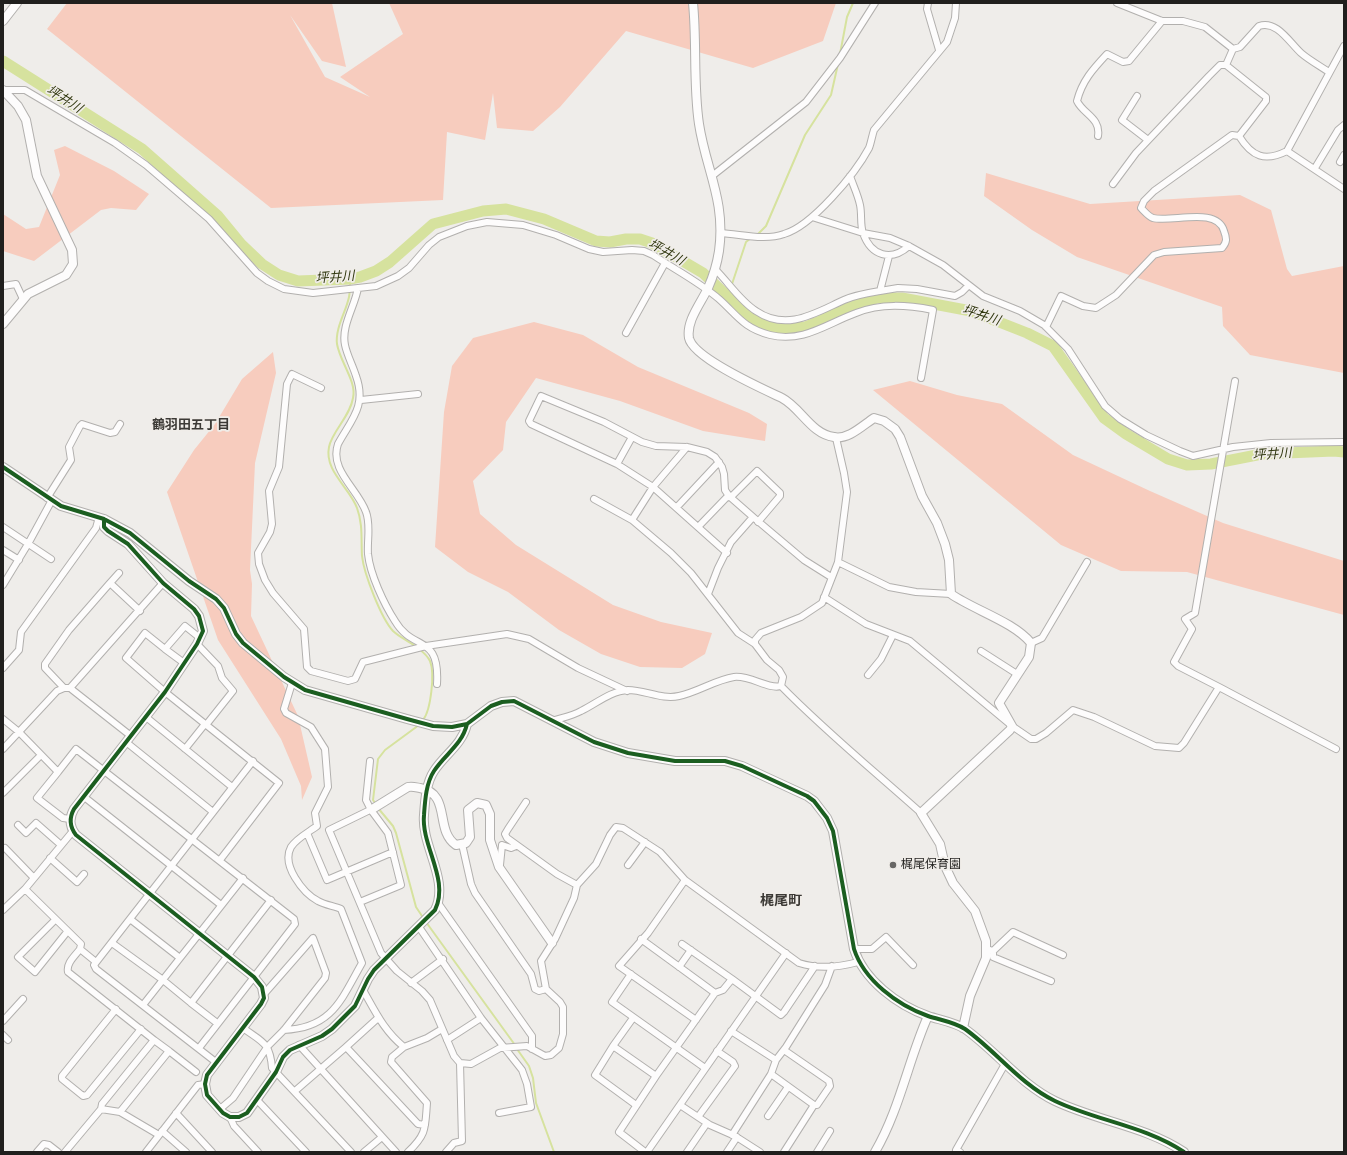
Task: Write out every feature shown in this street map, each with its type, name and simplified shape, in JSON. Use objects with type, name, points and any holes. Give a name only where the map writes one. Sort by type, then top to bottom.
[{"type":"street","points":[[3,21],[17,3]]},
{"type":"street","points":[[693,3],[696,101],[699,125],[719,200],[721,217],[714,271],[688,329],[689,340],[693,347],[739,377],[790,403],[816,429],[830,437],[843,437],[854,432],[874,418],[884,421],[895,429],[922,496],[937,523],[945,544],[949,560],[951,594]]},
{"type":"street","points":[[712,176],[806,102],[840,58],[876,3]]},
{"type":"street","points":[[928,3],[927,9],[939,50]]},
{"type":"street","points":[[720,233],[765,237],[783,235],[803,225],[812,217],[850,176],[869,147],[874,130],[947,42],[955,18],[956,3]]},
{"type":"street","points":[[1117,3],[1162,21],[1183,21],[1205,27],[1234,49]]},
{"type":"street","points":[[1098,136],[1096,123],[1089,113],[1077,101],[1081,85],[1107,54],[1123,62],[1129,61],[1162,21]]},
{"type":"street","points":[[1226,65],[1234,49],[1240,47],[1259,26],[1269,24],[1277,28],[1302,54],[1329,72]]},
{"type":"street","points":[[1239,136],[1246,148],[1258,155],[1276,156],[1288,151],[1329,72],[1343,51]]},
{"type":"street","points":[[1113,184],[1148,140],[1218,67],[1224,64],[1266,97],[1266,101],[1239,136]]},
{"type":"street","points":[[3,90],[25,90],[115,143],[146,165],[209,219],[257,273],[268,281],[284,289],[296,292],[313,293],[376,286],[398,276],[409,268],[429,245],[439,237],[467,226],[487,222],[523,224],[556,235],[590,249],[603,252],[632,250],[644,252],[707,289],[746,325],[770,335],[798,337],[817,332],[856,313],[876,307],[910,306],[933,310],[921,378]]},
{"type":"street","points":[[3,90],[18,106],[26,120],[37,176],[72,250],[73,258],[71,269],[66,275],[38,288],[23,299],[3,324]]},
{"type":"street","points":[[1137,96],[1122,120],[1148,140]]},
{"type":"street","points":[[1315,168],[1338,130],[1344,125]]},
{"type":"street","points":[[1046,327],[1061,296],[1083,306],[1096,308],[1116,295],[1154,255],[1164,252],[1222,248],[1227,242],[1226,237],[1223,228],[1215,221],[1206,218],[1152,218],[1141,208],[1144,201],[1154,191],[1232,135],[1239,136]]},
{"type":"street","points":[[1288,151],[1344,189]]},
{"type":"street","points":[[1340,162],[1344,155]]},
{"type":"street","points":[[850,176],[860,205],[863,233],[879,254],[889,256],[900,253],[908,246]]},
{"type":"street","points":[[812,217],[863,233],[890,238],[908,246],[943,265],[968,286],[983,296],[1020,310],[1046,327],[1068,349],[1105,406],[1120,419],[1146,435],[1193,456],[1222,453],[1271,443],[1344,442]]},
{"type":"street","points":[[880,291],[889,256]]},
{"type":"street","points":[[626,333],[665,263]]},
{"type":"street","points":[[714,271],[757,312],[781,319],[802,319],[845,300],[880,291],[898,288],[917,289],[955,296],[968,286]]},
{"type":"street","points":[[3,286],[16,284],[23,299]]},
{"type":"street","points":[[356,288],[356,298],[346,327],[344,344],[357,379],[361,400],[354,418],[336,448],[339,467],[360,498],[366,511],[369,525],[368,552],[371,570],[394,621],[405,632],[424,646],[436,659],[438,668],[437,684]]},
{"type":"street","points":[[321,388],[292,374],[287,384],[279,467],[269,491],[272,524],[270,532],[258,553],[259,564],[273,593],[304,628],[305,663],[311,671],[348,681],[355,679],[362,662],[424,646],[492,635],[518,635],[529,639],[578,668],[627,691]]},
{"type":"street","points":[[1235,381],[1195,614],[1185,619],[1192,629],[1174,662],[1178,666],[1336,749]]},
{"type":"street","points":[[361,400],[418,394]]},
{"type":"street","points":[[727,553],[699,526],[653,487],[617,464],[531,424],[529,421],[541,396],[604,422],[632,437],[656,446],[687,447],[707,452],[719,462],[724,474],[725,490],[729,496],[804,560],[831,577]]},
{"type":"street","points":[[3,585],[28,544],[71,460],[69,447],[80,426],[82,424],[110,433],[115,432],[120,424]]},
{"type":"street","points":[[617,464],[632,437]]},
{"type":"street","points":[[755,644],[755,640],[761,633],[801,617],[822,603],[838,562],[847,492],[836,438]]},
{"type":"street","points":[[632,520],[653,487],[687,447]]},
{"type":"street","points":[[677,507],[719,462]]},
{"type":"street","points":[[3,467],[50,499],[71,510],[102,518],[130,533],[189,581],[216,599],[224,608],[236,634],[243,643],[292,683],[322,695],[433,726],[452,727],[467,724],[491,706],[508,701],[514,701],[594,742],[628,753],[675,761],[725,761],[742,766],[807,796],[814,801],[827,818],[833,831],[854,949],[858,962],[875,982],[905,1005],[928,1016],[963,1028],[1004,1064],[1034,1088],[1053,1100],[1158,1137],[1184,1152]]},
{"type":"street","points":[[699,526],[726,498],[733,495],[755,471],[758,471],[780,493],[780,496],[758,522]]},
{"type":"street","points":[[594,499],[632,520],[671,553],[691,573],[738,633],[755,644],[766,660],[782,674],[783,680],[781,686]]},
{"type":"street","points":[[708,594],[718,568],[727,553],[731,542],[753,517]]},
{"type":"street","points":[[102,518],[104,527],[108,531],[128,544],[163,583],[194,609],[199,616],[203,631],[199,641],[146,717],[74,809],[70,819],[73,831],[149,894],[254,977],[262,987],[264,994]]},
{"type":"street","points":[[3,668],[19,650],[21,632],[102,518]]},
{"type":"street","points":[[3,527],[51,559]]},
{"type":"street","points":[[3,550],[19,560]]},
{"type":"street","points":[[838,562],[889,587],[916,592],[951,594],[966,604],[1021,633],[1031,643]]},
{"type":"street","points":[[1031,643],[1042,638],[1087,562]]},
{"type":"street","points":[[119,574],[70,630],[45,664],[45,668],[213,812]]},
{"type":"street","points":[[110,583],[140,611]]},
{"type":"street","points":[[3,749],[57,691],[67,688],[140,611],[163,583]]},
{"type":"street","points":[[824,597],[866,624],[910,641],[1012,726],[1031,739],[1036,739],[1046,734],[1073,710],[1094,717],[1155,746],[1179,748],[1184,743],[1219,687]]},
{"type":"street","points":[[166,649],[185,626],[199,641],[218,666],[222,678],[233,690],[185,749]]},
{"type":"street","points":[[184,663],[145,633],[126,658],[164,692],[279,783],[220,860]]},
{"type":"street","points":[[868,675],[881,659],[893,635]]},
{"type":"street","points":[[1012,726],[999,704],[1028,657],[1031,643]]},
{"type":"street","points":[[981,651],[1017,674]]},
{"type":"street","points":[[552,721],[580,712],[616,692],[627,691],[667,697],[678,697],[723,680],[740,677],[749,678],[776,687],[781,686]]},
{"type":"street","points":[[284,1030],[310,1027],[329,1015],[340,1001],[362,963],[341,910],[320,902],[312,897],[304,890],[291,870],[289,859],[290,849],[296,842],[318,826],[315,813],[328,787],[325,749],[311,727],[286,713],[284,709],[292,683]]},
{"type":"street","points":[[781,686],[825,728],[863,760],[921,813],[940,844],[945,866],[953,883],[978,915],[993,957],[1051,981]]},
{"type":"street","points":[[146,717],[232,787]]},
{"type":"street","points":[[3,719],[19,732],[58,772]]},
{"type":"street","points":[[230,1117],[239,1117],[247,1112],[257,1100],[290,1050],[322,1036],[332,1029],[355,1006],[368,979],[435,910],[438,903],[436,872],[424,831],[426,789],[434,771],[458,743],[465,732],[467,724]]},
{"type":"street","points":[[921,813],[1006,736],[1012,726]]},
{"type":"street","points":[[70,819],[63,818],[38,798],[76,749],[294,919],[295,924],[199,1048]]},
{"type":"street","points":[[3,793],[41,755]]},
{"type":"street","points":[[217,1062],[96,969],[94,965],[253,761]]},
{"type":"street","points":[[360,902],[401,884],[388,833],[375,808],[366,795],[370,761]]},
{"type":"street","points":[[446,1152],[454,1143],[462,1141],[460,1063],[454,1056],[430,1000],[422,991],[386,960],[381,953],[329,830],[375,808],[412,786],[426,789],[437,796],[447,836],[456,845],[462,844],[470,837],[467,814],[468,810],[477,803],[486,805],[490,814],[490,840],[499,867],[552,943]]},
{"type":"street","points":[[83,796],[221,906]]},
{"type":"street","points":[[526,802],[505,834],[507,838],[516,846],[557,874],[577,885]]},
{"type":"street","points":[[18,825],[26,834],[36,822],[62,844]]},
{"type":"street","points":[[460,1063],[471,1064],[500,1048],[521,1046],[532,1049],[543,1055],[552,1054],[558,1048],[563,1038],[563,1006],[546,989],[541,961],[552,943],[574,898],[577,885],[596,864],[610,835],[616,827],[621,827],[665,856],[685,880],[800,963],[815,966],[832,966],[858,962]]},
{"type":"street","points":[[3,910],[34,878],[73,831]]},
{"type":"street","points":[[307,833],[327,880],[393,852]]},
{"type":"street","points":[[628,865],[645,842]]},
{"type":"street","points":[[462,844],[471,884],[475,893],[531,974],[535,988],[539,991],[546,989]]},
{"type":"street","points":[[499,867],[502,845],[510,848],[516,846]]},
{"type":"street","points":[[5,848],[34,878]]},
{"type":"street","points":[[50,858],[77,882],[84,874]]},
{"type":"street","points":[[144,1005],[243,878]]},
{"type":"street","points":[[685,880],[648,933],[641,939],[619,966],[696,1020]]},
{"type":"street","points":[[25,888],[55,920],[81,944],[80,949],[68,964],[68,972],[196,1072]]},
{"type":"street","points":[[191,1003],[271,900]]},
{"type":"street","points":[[438,903],[532,1036],[532,1049]]},
{"type":"street","points":[[130,919],[180,958]]},
{"type":"street","points":[[55,920],[18,957],[35,972],[67,932]]},
{"type":"street","points":[[420,927],[443,959],[481,1018],[522,1070],[531,1107],[499,1113]]},
{"type":"street","points":[[963,1028],[970,996],[990,950],[1014,932],[1063,955]]},
{"type":"street","points":[[854,949],[872,949],[886,937],[913,965]]},
{"type":"street","points":[[220,1110],[233,1098],[268,1046],[284,1030],[325,978],[326,973],[314,938],[264,994],[261,1004],[207,1076],[205,1084],[207,1095],[220,1110],[230,1117],[234,1126],[258,1152]]},
{"type":"street","points":[[641,939],[715,993]]},
{"type":"street","points":[[112,943],[163,980],[217,1023]]},
{"type":"street","points":[[682,944],[732,979],[776,1013],[782,1014],[815,966]]},
{"type":"street","points":[[80,949],[96,962]]},
{"type":"street","points":[[679,967],[691,950]]},
{"type":"street","points":[[732,979],[723,990],[715,993],[656,1076],[619,1132],[646,1152],[786,952]]},
{"type":"street","points":[[411,983],[443,959]]},
{"type":"street","points":[[727,1152],[734,1136],[771,1074],[776,1060],[784,1050],[824,985],[832,966]]},
{"type":"street","points":[[630,974],[612,1001],[633,1018],[705,1068]]},
{"type":"street","points":[[363,990],[378,1018],[392,1037],[404,1047]]},
{"type":"street","points":[[3,1021],[23,999]]},
{"type":"street","points":[[116,1009],[62,1076],[62,1079],[84,1096],[87,1095],[141,1029]]},
{"type":"street","points":[[878,1151],[900,1098],[913,1052],[928,1016]]},
{"type":"street","points":[[295,1091],[378,1018]]},
{"type":"street","points":[[447,1040],[481,1018]]},
{"type":"street","points":[[633,1018],[595,1074],[636,1105]]},
{"type":"street","points":[[243,1028],[268,1046],[271,1053],[272,1068],[351,1152]]},
{"type":"street","points":[[408,1152],[421,1140],[425,1125],[427,1103],[391,1062],[392,1057],[404,1047],[427,1038],[442,1029]]},
{"type":"street","points":[[731,1030],[776,1060]]},
{"type":"street","points":[[3,1035],[8,1040]]},
{"type":"street","points":[[65,1152],[101,1109],[102,1104],[154,1040]]},
{"type":"street","points":[[299,1045],[396,1152]]},
{"type":"street","points":[[613,1046],[656,1076]]},
{"type":"street","points":[[346,1047],[418,1124],[425,1125]]},
{"type":"street","points":[[784,1050],[830,1082],[830,1086],[817,1105],[814,1105],[784,1152]]},
{"type":"street","points":[[120,1112],[169,1051]]},
{"type":"street","points":[[698,1118],[735,1066],[733,1062],[717,1051]]},
{"type":"street","points":[[960,1152],[956,1150],[1004,1064]]},
{"type":"street","points":[[771,1074],[814,1105]]},
{"type":"street","points":[[146,1152],[198,1085],[205,1084]]},
{"type":"street","points":[[768,1116],[788,1086]]},
{"type":"street","points":[[257,1100],[306,1152]]},
{"type":"street","points":[[680,1105],[698,1118],[734,1136],[760,1152]]},
{"type":"street","points":[[101,1109],[120,1112],[161,1133],[186,1152]]},
{"type":"street","points":[[176,1113],[212,1152]]},
{"type":"street","points":[[687,1152],[707,1123]]},
{"type":"street","points":[[817,1152],[830,1131]]},
{"type":"street","points":[[364,1152],[382,1137]]},
{"type":"street","points":[[37,1152],[44,1144],[50,1145],[58,1152]]},
{"type":"shaded area","points":[[67,3],[332,3],[346,67],[322,61],[290,15],[325,77],[370,97],[340,77],[403,34],[389,3],[836,3],[823,41],[753,68],[626,31],[560,107],[533,131],[497,128],[493,93],[485,140],[447,132],[443,200],[271,208],[47,29]]},
{"type":"shaded area","points":[[65,146],[114,171],[149,194],[136,210],[111,208],[101,210],[34,261],[3,251],[3,214],[26,229],[39,227],[60,175],[54,150]]},
{"type":"shaded area","points":[[986,173],[1090,204],[1240,195],[1271,210],[1287,269],[1292,276],[1344,266],[1344,373],[1250,355],[1223,326],[1222,307],[1077,257],[1032,230],[984,196]]},
{"type":"shaded area","points":[[534,322],[583,335],[638,367],[749,413],[767,424],[765,441],[703,431],[620,401],[536,378],[506,422],[503,450],[473,481],[480,514],[516,545],[613,605],[661,622],[712,633],[705,654],[682,668],[640,667],[601,654],[559,630],[508,592],[468,572],[435,547],[444,412],[452,366],[473,338]]},
{"type":"shaded area","points":[[273,352],[276,373],[255,463],[250,570],[252,584],[251,616],[298,716],[312,777],[302,800],[301,786],[281,739],[218,640],[167,492],[194,450],[215,424],[242,379]]},
{"type":"shaded area","points":[[910,381],[957,395],[1002,404],[1073,455],[1150,491],[1223,523],[1344,561],[1344,615],[1187,572],[1121,571],[1061,545],[873,390]]},
{"type":"waterway","points":[[840,54],[847,17],[853,3]]},
{"type":"waterway","name":"坪井川","points":[[3,61],[142,149],[218,216],[241,244],[262,264],[279,275],[298,281],[350,279],[360,277],[376,271],[390,262],[433,224],[483,211],[506,209],[544,219],[596,241],[610,242],[626,239],[640,239],[652,243],[703,273],[745,313],[758,322],[780,329],[805,327],[848,307],[877,298],[902,298],[971,311],[1027,333],[1053,346],[1104,418],[1126,434],[1168,459],[1187,465],[1211,464],[1262,454],[1334,451],[1344,452]]},
{"type":"waterway","points":[[757,235],[766,226],[805,135],[831,95],[838,64]]},
{"type":"waterway","points":[[728,296],[746,242],[751,238]]},
{"type":"waterway","points":[[350,279],[348,303],[339,326],[337,344],[341,358],[353,385],[354,392],[351,405],[331,441],[328,456],[334,472],[349,493],[357,508],[361,526],[363,564],[378,606],[388,625],[393,631],[415,646]]},
{"type":"waterway","points":[[419,649],[430,661],[432,674],[430,700],[423,720]]},
{"type":"waterway","points":[[376,804],[373,800],[378,759],[385,750],[419,725]]},
{"type":"waterway","points":[[378,808],[393,826],[396,833],[416,907],[424,919]]},
{"type":"waterway","points":[[426,922],[515,1045]]},
{"type":"waterway","points":[[517,1049],[529,1066],[533,1078],[536,1103],[554,1152]]},
{"type":"cycle path","points":[[3,467],[61,506],[104,519],[130,533],[189,581],[216,599],[224,608],[236,634],[243,643],[284,677],[305,690],[433,726],[452,727],[467,724],[491,706],[502,702],[514,701],[594,742],[628,753],[675,761],[725,761],[742,766],[807,796],[814,801],[827,818],[833,831],[854,949],[865,971],[883,990],[916,1011],[965,1029],[1019,1077],[1042,1094],[1055,1101],[1087,1114],[1153,1136],[1184,1152]]},
{"type":"cycle path","points":[[104,519],[104,527],[128,544],[163,583],[194,609],[199,616],[203,631],[197,644],[165,692],[74,809],[71,816],[71,825],[76,835],[254,977],[262,987],[264,998],[261,1004],[207,1075],[205,1084],[207,1095],[223,1113],[230,1117],[239,1117],[247,1113],[276,1072],[283,1057],[290,1050],[322,1036],[332,1029],[355,1006],[374,970],[435,910],[439,899],[439,887],[424,827],[426,792],[434,771],[457,744],[465,731],[467,724]]},
{"type":"place","name":"梶尾保育園","points":[[893,865]]},
{"type":"district","name":"鶴羽田五丁目","points":[[191,426]]},
{"type":"district","name":"梶尾町","points":[[781,902]]}]
